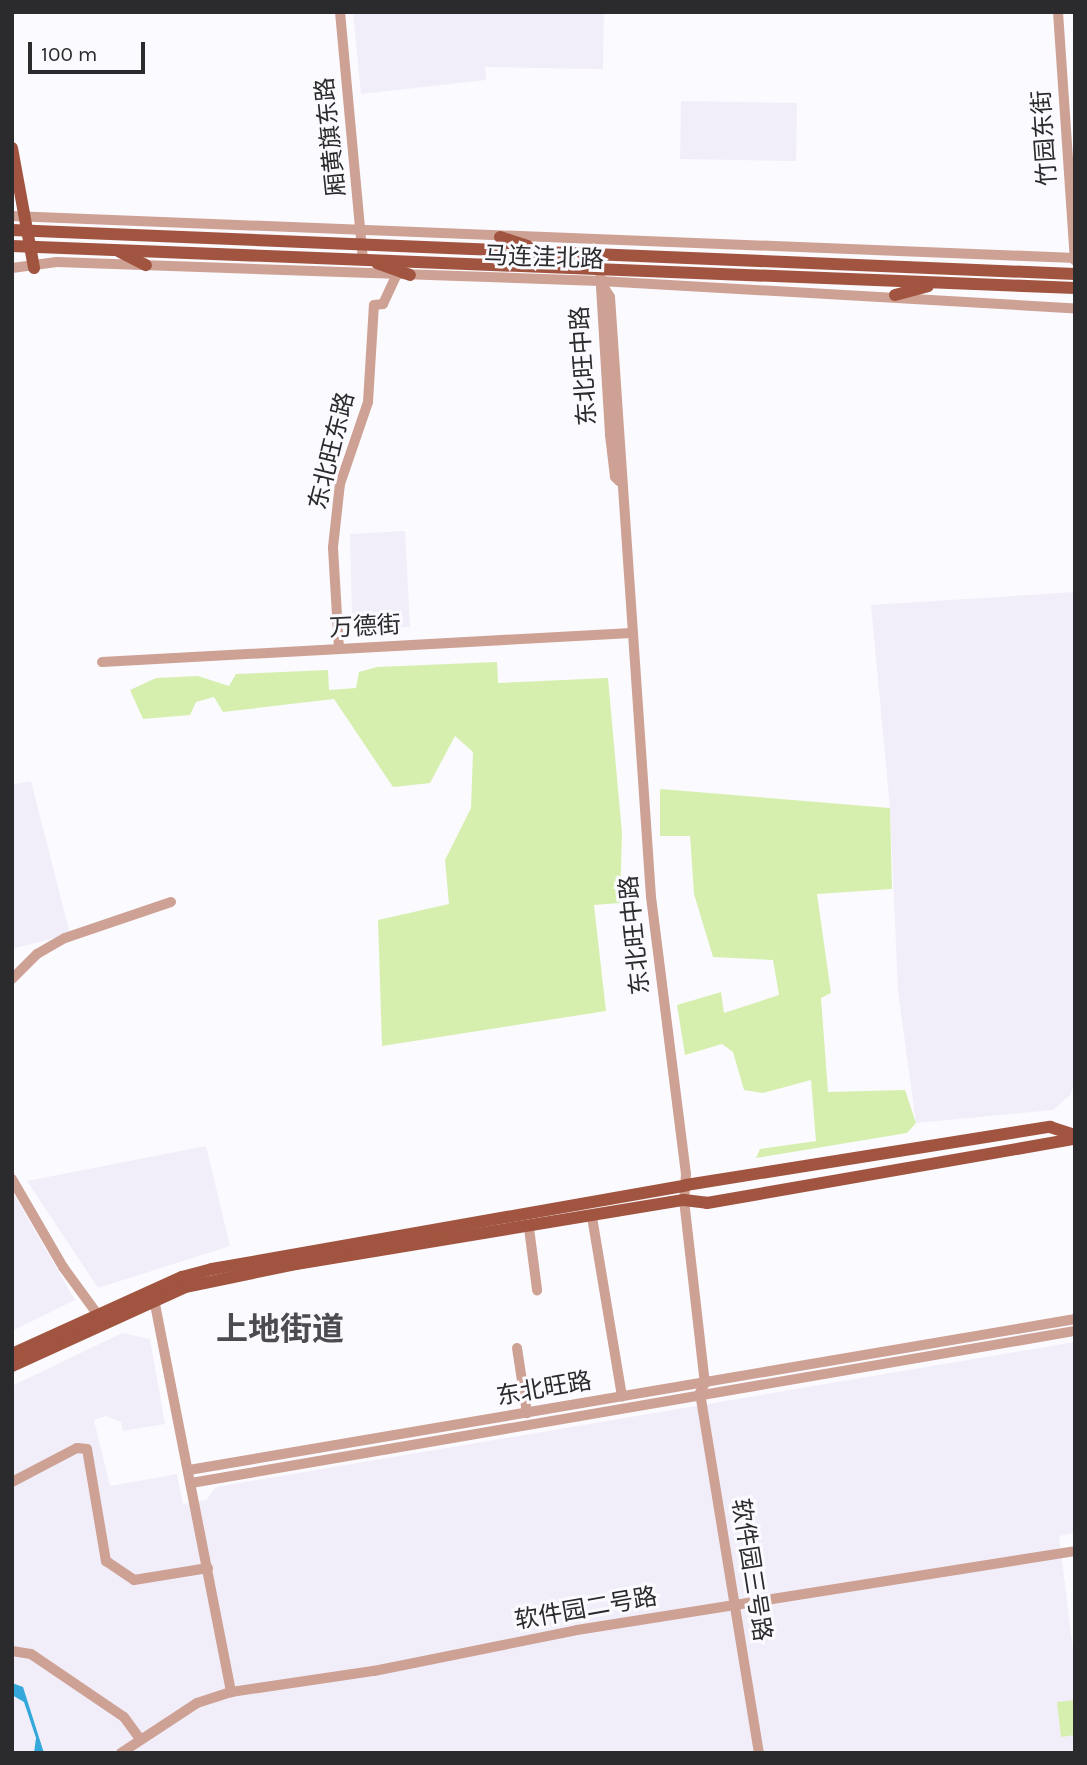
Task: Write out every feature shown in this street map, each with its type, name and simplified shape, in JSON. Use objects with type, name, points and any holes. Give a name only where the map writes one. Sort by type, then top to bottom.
[{"type":"main road","points":[[12,148],[22,221],[31,246],[34,268]]},
{"type":"main road","name":"马连洼北路","points":[[12,230],[22,221],[362,238],[545,252],[599,261],[942,283],[1075,288]]},
{"type":"main road","points":[[499,237],[545,252]]},
{"type":"main road","name":"马连洼北路","points":[[12,246],[363,258],[599,261],[1075,274]]},
{"type":"main road","points":[[113,249],[146,265]]},
{"type":"main road","points":[[363,258],[403,274]]},
{"type":"main road","points":[[895,295],[942,283]]},
{"type":"main road","points":[[12,1366],[212,1269],[685,1185],[1050,1127],[1075,1137]]},
{"type":"main road","points":[[12,1354],[98,1315],[154,1296],[296,1264],[529,1228],[684,1200],[707,1203],[1075,1137]]},
{"type":"street","name":"厢黄旗东路","points":[[340,12],[363,258]]},
{"type":"street","name":"竹园东街","points":[[1058,12],[1075,259]]},
{"type":"street","name":"马连洼北路","points":[[362,238],[499,237],[1075,259]]},
{"type":"street","name":"东北旺中路","points":[[599,261],[610,435],[615,477],[620,481],[651,897],[705,1383]]},
{"type":"street","name":"马连洼北路","points":[[12,268],[34,268],[57,262],[600,281],[895,295],[974,306],[1075,308]]},
{"type":"street","name":"东北旺东路","points":[[340,649],[333,547],[340,484],[368,402],[374,305],[383,304],[403,274]]},
{"type":"street","name":"万德街","points":[[102,662],[631,633]]},
{"type":"street","points":[[12,979],[37,954],[65,938],[171,902]]},
{"type":"street","points":[[12,1179],[63,1267],[98,1315]]},
{"type":"street","points":[[592,1217],[622,1397]]},
{"type":"street","points":[[529,1228],[537,1290]]},
{"type":"street","points":[[154,1296],[231,1692]]},
{"type":"street","name":"东北旺路","points":[[189,1470],[1075,1319]]},
{"type":"street","name":"东北旺路","points":[[191,1483],[1075,1331]]},
{"type":"street","points":[[517,1348],[527,1413]]},
{"type":"street","points":[[701,1394],[705,1383]]},
{"type":"street","name":"软件园三号路","points":[[701,1394],[759,1753]]},
{"type":"street","points":[[12,1482],[77,1448],[87,1449],[106,1561],[134,1580],[208,1568]]},
{"type":"street","name":"软件园二号路","points":[[121,1753],[139,1738],[197,1703],[231,1692],[374,1671],[577,1630],[1075,1551]]},
{"type":"street","points":[[12,1651],[31,1654],[124,1717],[139,1738]]},
{"type":"shaded area","points":[[353,12],[604,12],[603,69],[485,67],[486,80],[361,94]]},
{"type":"shaded area","points":[[681,101],[797,103],[796,161],[680,159]]},
{"type":"shaded area","points":[[405,531],[410,627],[372,630],[352,613],[350,534]]},
{"type":"shaded area","points":[[1075,592],[1075,1077],[1071,1094],[1053,1110],[916,1123],[898,991],[890,808],[871,605]]},
{"type":"shaded area","points":[[31,781],[70,934],[12,949],[12,785]]},
{"type":"shaded area","points":[[206,1146],[230,1246],[98,1288],[27,1181]]},
{"type":"shaded area","points":[[12,1191],[75,1300],[12,1331]]},
{"type":"shaded area","points":[[122,1333],[150,1339],[165,1424],[123,1431],[121,1422],[106,1416],[94,1420],[110,1486],[177,1474],[183,1504],[206,1500],[216,1487],[1075,1342],[1075,1533],[1059,1536],[1075,1665],[1075,1753],[12,1753],[12,1386]]},
{"type":"green space","points":[[497,662],[498,683],[608,678],[622,833],[620,903],[594,905],[606,1011],[382,1046],[378,920],[449,904],[445,860],[471,808],[473,752],[455,736],[430,783],[393,787],[334,699],[223,712],[214,697],[196,702],[190,715],[143,719],[130,690],[156,678],[198,676],[229,686],[236,674],[328,670],[329,690],[356,688],[359,672],[377,667]]},
{"type":"green space","points":[[660,789],[890,808],[892,889],[817,894],[831,993],[821,998],[828,1092],[905,1090],[916,1123],[907,1133],[756,1158],[760,1149],[816,1141],[811,1080],[763,1093],[744,1090],[733,1052],[722,1044],[685,1055],[677,1005],[721,992],[724,1013],[779,995],[773,960],[713,957],[694,894],[690,836],[660,836]]},
{"type":"green space","points":[[1075,1700],[1075,1735],[1061,1737],[1057,1702]]},
{"type":"water","points":[[12,1683],[23,1687],[44,1753],[34,1753],[36,1738],[24,1702],[12,1695]]},
{"type":"district","name":"上地街道","points":[[280,1330]]}]
